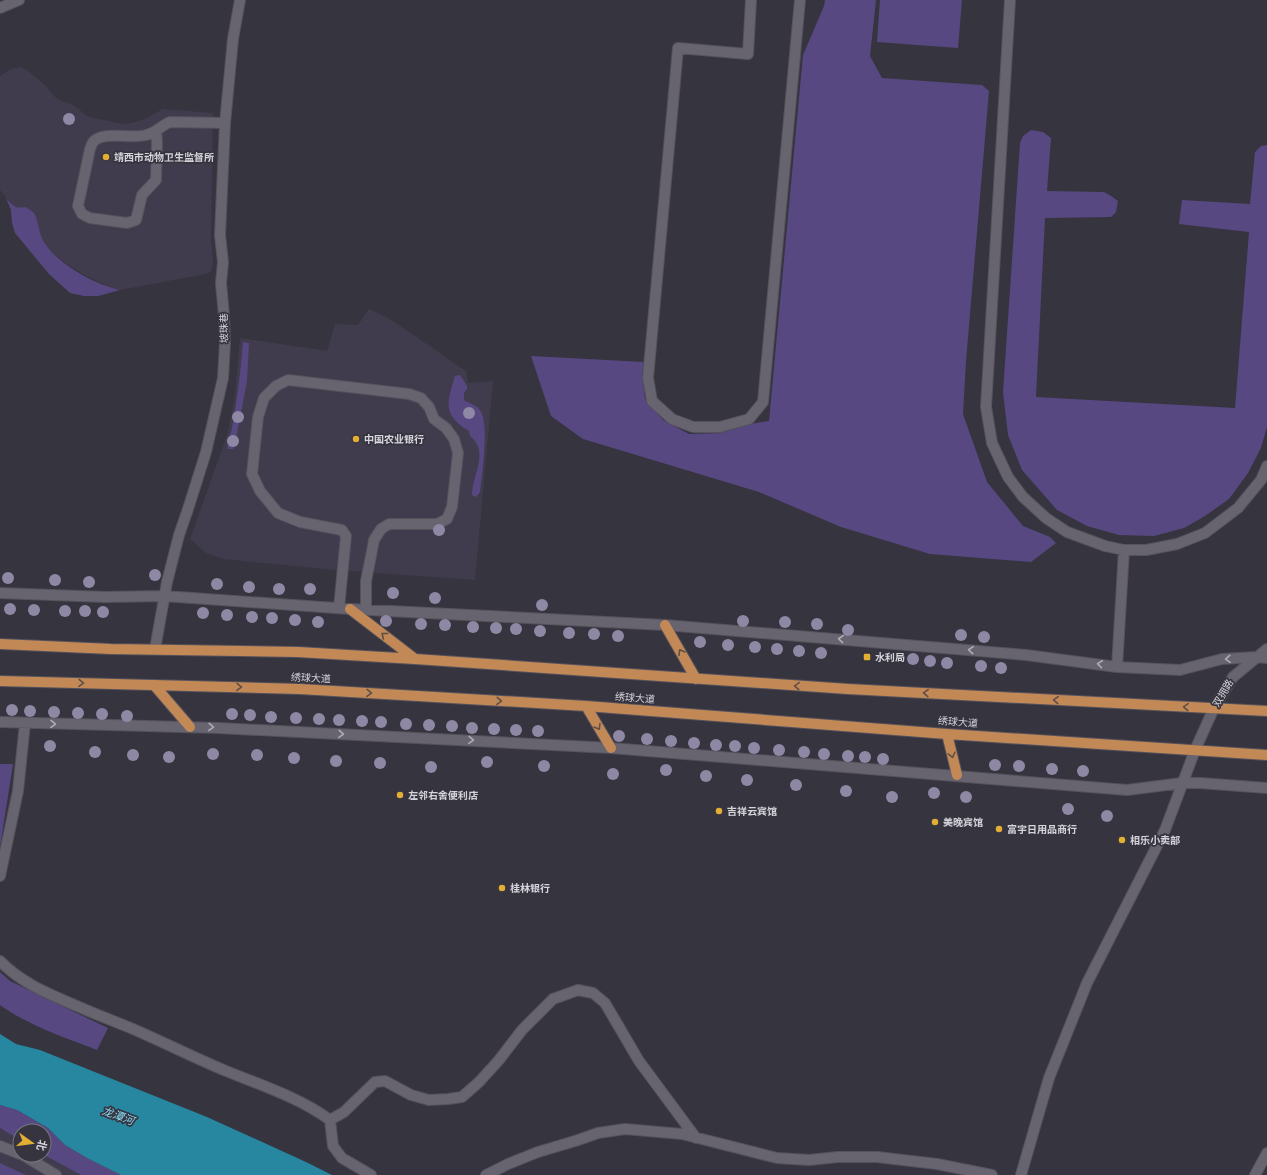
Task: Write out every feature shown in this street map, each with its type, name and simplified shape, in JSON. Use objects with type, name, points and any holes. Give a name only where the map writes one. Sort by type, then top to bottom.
[{"type":"main road","points":[[350,609],[414,659]]},
{"type":"main road","points":[[665,624],[696,679]]},
{"type":"main road","points":[[0,644],[111,649],[298,652],[848,689],[1267,711]]},
{"type":"main road","name":"绣球大道","points":[[0,681],[300,689],[586,706],[947,734],[1267,755]]},
{"type":"main road","points":[[154,685],[190,727]]},
{"type":"main road","points":[[586,706],[611,748]]},
{"type":"main road","points":[[947,734],[957,775]]},
{"type":"street","points":[[0,8],[18,0]]},
{"type":"street","name":"坡珠巷","points":[[155,649],[164,596],[178,535],[206,452],[223,378],[225,336],[222,283],[223,262],[220,235],[225,123],[233,39],[240,0]]},
{"type":"street","points":[[751,0],[748,54],[678,48],[648,378],[652,400],[672,419],[693,427],[720,427],[749,419],[763,402],[800,0]]},
{"type":"street","points":[[1010,0],[986,407],[992,443],[1008,477],[1023,497],[1046,518],[1066,532],[1105,546],[1124,550],[1146,550],[1177,544],[1205,533],[1238,508],[1261,480],[1267,466]]},
{"type":"street","points":[[156,131],[156,180],[142,195],[136,220],[127,223],[90,218],[82,214],[78,206],[90,149],[93,142],[101,136],[137,137],[148,135],[156,131],[164,124],[170,122],[225,123]]},
{"type":"street","points":[[339,608],[346,536],[342,530],[300,522],[278,513],[260,491],[252,474],[258,417],[264,398],[276,386],[288,380],[409,394],[421,398],[429,407],[434,419],[446,428],[454,439],[458,452],[452,507],[447,519],[437,524],[389,524],[381,529],[374,540],[366,581],[366,610]]},
{"type":"street","points":[[1117,667],[1124,550]]},
{"type":"street","points":[[0,593],[105,597],[164,596],[366,610],[665,624],[1026,655],[1117,667],[1180,670],[1222,659],[1256,657],[1267,658]]},
{"type":"street","name":"双拥路","points":[[1021,1175],[1049,1078],[1087,982],[1165,830],[1195,750],[1214,708],[1234,677],[1267,649]]},
{"type":"street","points":[[0,722],[190,727],[611,748],[1128,790],[1182,783],[1267,788]]},
{"type":"street","points":[[0,876],[18,791],[25,723]]},
{"type":"street","points":[[0,961],[21,978],[44,991],[287,1096],[320,1112],[330,1120],[334,1146],[342,1158],[371,1175]]},
{"type":"street","points":[[330,1120],[344,1112],[375,1082],[385,1081],[410,1095],[429,1100],[462,1097],[479,1082],[499,1060],[522,1030],[553,999],[578,990],[593,993],[605,1003],[639,1061],[696,1138]]},
{"type":"street","points":[[486,1175],[538,1152],[598,1133],[625,1129],[682,1134],[778,1158],[809,1160],[838,1157],[877,1157],[937,1164],[992,1175]]},
{"type":"street","points":[[0,1146],[12,1151]]},
{"type":"street","points":[[1255,1175],[1267,1153]]},
{"type":"street","points":[[37,1163],[56,1175]]},
{"type":"shaded area","points":[[825,0],[876,0],[870,56],[882,78],[982,85],[989,91],[966,361],[963,414],[987,482],[1023,526],[1050,537],[1056,543],[1031,562],[930,554],[841,527],[759,492],[583,439],[551,416],[531,356],[644,362],[642,375],[645,399],[663,420],[689,434],[721,433],[750,424],[769,421],[803,55],[824,6]]},
{"type":"shaded area","points":[[880,0],[962,0],[958,48],[877,42]]},
{"type":"shaded area","name":"靖西市动物卫生监督所","points":[[20,67],[27,70],[45,85],[54,96],[61,101],[71,104],[79,109],[86,116],[123,124],[144,119],[163,109],[213,113],[211,240],[213,261],[211,271],[206,274],[120,290],[88,277],[71,267],[54,254],[43,241],[34,213],[13,206],[0,190],[0,76],[11,69]]},
{"type":"shaded area","points":[[1031,130],[1043,132],[1051,138],[1047,191],[1104,192],[1118,201],[1116,212],[1111,217],[1045,218],[1036,397],[1235,408],[1249,232],[1179,224],[1182,200],[1250,204],[1255,152],[1261,146],[1267,145],[1267,427],[1261,448],[1248,473],[1229,499],[1205,516],[1184,528],[1154,536],[1119,535],[1087,526],[1057,510],[1022,470],[1008,435],[1003,392],[1020,143],[1023,136]]},
{"type":"shaded area","points":[[6,198],[14,206],[19,208],[26,207],[34,213],[44,242],[68,266],[88,278],[120,290],[98,296],[84,296],[70,293],[49,274],[15,233],[12,223],[11,210]]},
{"type":"shaded area","name":"中国农业银行","points":[[369,309],[399,325],[466,371],[468,383],[493,381],[475,580],[335,570],[224,559],[206,553],[190,539],[228,431],[235,397],[240,338],[327,351],[335,324],[358,325]]},
{"type":"shaded area","points":[[243,342],[249,343],[247,381],[235,444],[233,449],[228,449],[237,396]]},
{"type":"shaded area","points":[[460,375],[467,386],[464,393],[464,400],[478,408],[483,419],[485,439],[483,463],[480,492],[476,497],[472,495],[478,464],[479,449],[476,442],[470,436],[469,431],[454,419],[449,407],[450,393],[455,376]]},
{"type":"shaded area","points":[[0,764],[13,764],[0,847]]},
{"type":"shaded area","points":[[0,972],[10,981],[108,1028],[97,1050],[59,1036],[35,1025],[0,1005]]},
{"type":"shaded area","points":[[0,1105],[17,1110],[39,1123],[12,1123],[12,1135],[0,1128]]},
{"type":"shaded area","points":[[0,1128],[12,1135],[12,1163],[52,1163],[52,1159],[81,1175],[0,1175]]},
{"type":"shaded area","points":[[52,1132],[65,1145],[121,1175],[81,1175],[52,1159]]},
{"type":"shaded area","points":[[0,1163],[4,1165],[26,1175],[0,1175]]},
{"type":"water","name":"龙潭河","points":[[0,1034],[16,1044],[40,1050],[207,1117],[332,1175],[121,1175],[65,1145],[52,1132],[52,1123],[39,1123],[17,1110],[0,1105]]},
{"type":"place","name":"靖西市动物卫生监督所","points":[[106,157]]},
{"type":"place","name":"中国农业银行","points":[[356,439]]},
{"type":"place","name":"水利局","points":[[867,657]]},
{"type":"place","name":"左邻右舍便利店","points":[[400,795]]},
{"type":"place","name":"吉祥云宾馆","points":[[719,811]]},
{"type":"place","name":"美晚宾馆","points":[[935,822]]},
{"type":"place","name":"富宇日用品商行","points":[[999,829]]},
{"type":"place","name":"相乐小卖部","points":[[1122,840]]},
{"type":"place","name":"桂林银行","points":[[502,888]]}]
